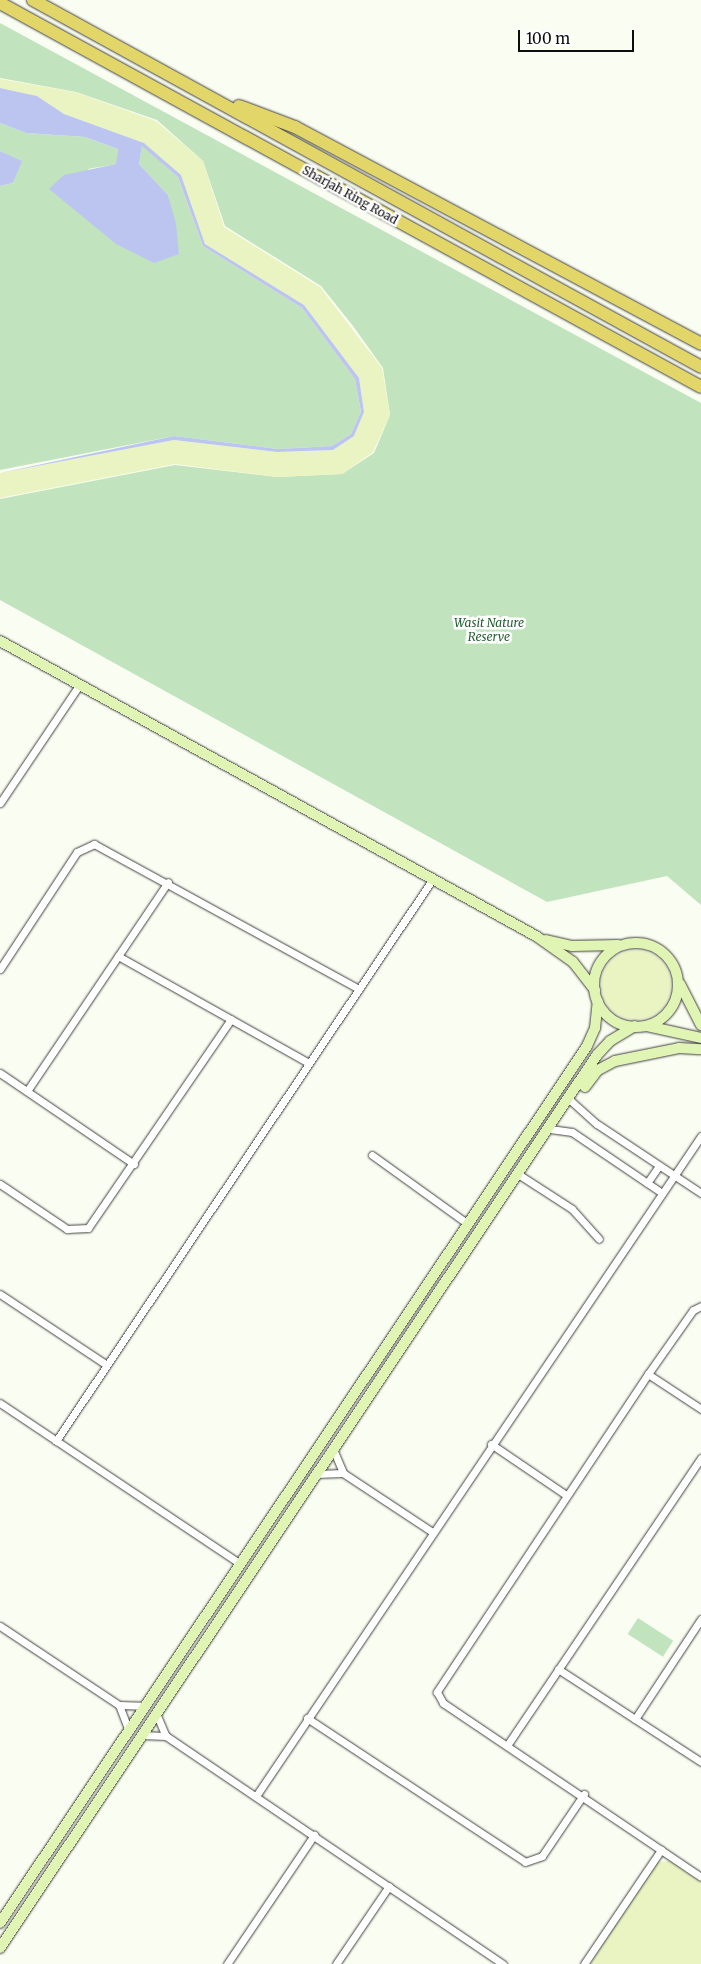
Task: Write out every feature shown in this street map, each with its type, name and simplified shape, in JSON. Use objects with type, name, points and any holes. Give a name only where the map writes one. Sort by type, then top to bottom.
[{"type":"highway","name":"Sharjah Ring Road","points":[[34,0],[701,367]]},
{"type":"highway","name":"Sharjah Ring Road","points":[[0,3],[701,387]]},
{"type":"highway","points":[[206,95],[295,127],[701,344]]},
{"type":"main road","points":[[0,641],[536,936],[573,962],[594,990],[598,1001],[612,1019],[701,1038]]},
{"type":"main road","points":[[536,936],[572,946],[637,943],[657,948],[673,963],[678,980],[701,1025]]},
{"type":"main road","points":[[594,990],[601,963],[622,945]]},
{"type":"main road","points":[[0,1948],[138,1736],[488,1217],[572,1097],[605,1045],[670,1010],[678,980]]},
{"type":"main road","points":[[0,1923],[239,1563],[590,1041],[598,1001]]},
{"type":"main road","points":[[572,1097],[598,1070],[615,1061],[679,1048],[701,1049]]},
{"type":"main road","points":[[488,1217],[507,1179],[502,1173]]},
{"type":"street","points":[[0,803],[80,684]]},
{"type":"street","points":[[0,969],[85,846],[104,846],[359,989]]},
{"type":"street","points":[[56,1441],[432,880]]},
{"type":"street","points":[[27,1091],[168,882]]},
{"type":"street","points":[[118,956],[309,1063]]},
{"type":"street","points":[[0,1184],[67,1229],[80,1232],[91,1225],[231,1019]]},
{"type":"street","points":[[0,1073],[134,1164]]},
{"type":"street","points":[[572,1097],[597,1124],[701,1193]]},
{"type":"street","points":[[550,1129],[572,1132],[662,1193]]},
{"type":"street","points":[[256,1796],[431,1531],[701,1136]]},
{"type":"street","points":[[372,1155],[468,1224]]},
{"type":"street","points":[[647,1183],[659,1166]]},
{"type":"street","points":[[518,1174],[572,1209],[599,1239]]},
{"type":"street","points":[[0,1294],[106,1365]]},
{"type":"street","points":[[701,1306],[693,1310],[648,1374],[566,1494],[438,1689],[443,1703],[584,1794],[701,1877]]},
{"type":"street","points":[[648,1374],[701,1409]]},
{"type":"street","points":[[0,1403],[239,1563]]},
{"type":"street","points":[[491,1444],[566,1494]]},
{"type":"street","points":[[333,1449],[343,1474]]},
{"type":"street","points":[[508,1744],[701,1458]]},
{"type":"street","points":[[316,1474],[343,1474],[431,1531]]},
{"type":"street","points":[[635,1719],[701,1619]]},
{"type":"street","points":[[0,1626],[119,1705],[144,1706]]},
{"type":"street","points":[[558,1670],[701,1762]]},
{"type":"street","points":[[119,1705],[128,1729]]},
{"type":"street","points":[[157,1708],[157,1720],[166,1736],[503,1964]]},
{"type":"street","points":[[307,1718],[525,1862],[542,1856],[584,1794]]},
{"type":"street","points":[[138,1736],[166,1736]]},
{"type":"street","points":[[227,1964],[314,1835]]},
{"type":"street","points":[[584,1964],[661,1850]]},
{"type":"street","points":[[336,1964],[389,1886]]},
{"type":"green space","name":"Wasit Nature Reserve","points":[[0,23],[701,403],[701,905],[667,876],[547,902],[0,600],[0,499],[175,465],[277,477],[342,474],[374,453],[390,415],[383,368],[353,326],[321,286],[225,226],[203,161],[157,120],[76,92],[0,78]]},
{"type":"green space","points":[[0,123],[26,133],[85,137],[118,149],[117,164],[88,169],[179,254],[168,195],[139,164],[142,145],[178,177],[203,246],[302,308],[355,379],[361,412],[351,434],[332,446],[278,449],[174,436],[0,470],[0,186],[13,183],[21,161],[0,151]]},
{"type":"green space","points":[[638,1618],[673,1641],[663,1657],[628,1634]]},
{"type":"sand","points":[[0,79],[75,92],[156,121],[203,161],[224,227],[320,287],[382,368],[390,415],[373,452],[342,474],[277,477],[175,464],[0,498],[0,473],[174,440],[277,452],[333,450],[354,436],[364,412],[359,378],[304,305],[205,244],[181,175],[144,143],[64,114],[37,96],[0,88]]},
{"type":"sand","points":[[643,950],[656,956],[665,965],[669,971],[671,985],[669,999],[661,1010],[650,1018],[629,1020],[622,1018],[611,1010],[603,999],[601,978],[603,971],[611,960],[622,952]]},
{"type":"sand","points":[[670,1861],[701,1882],[701,1964],[590,1964],[657,1862]]},
{"type":"water","points":[[0,88],[37,96],[64,114],[144,143],[181,175],[205,244],[304,305],[359,378],[364,412],[354,436],[333,450],[277,452],[174,440],[0,473],[174,436],[278,449],[332,446],[351,434],[361,412],[355,379],[302,308],[203,246],[178,177],[142,146],[139,164],[168,195],[176,224],[179,254],[154,263],[116,244],[49,189],[64,175],[116,164],[118,149],[85,137],[26,133],[0,123]]},
{"type":"water","points":[[0,151],[22,161],[13,183],[0,186]]}]
